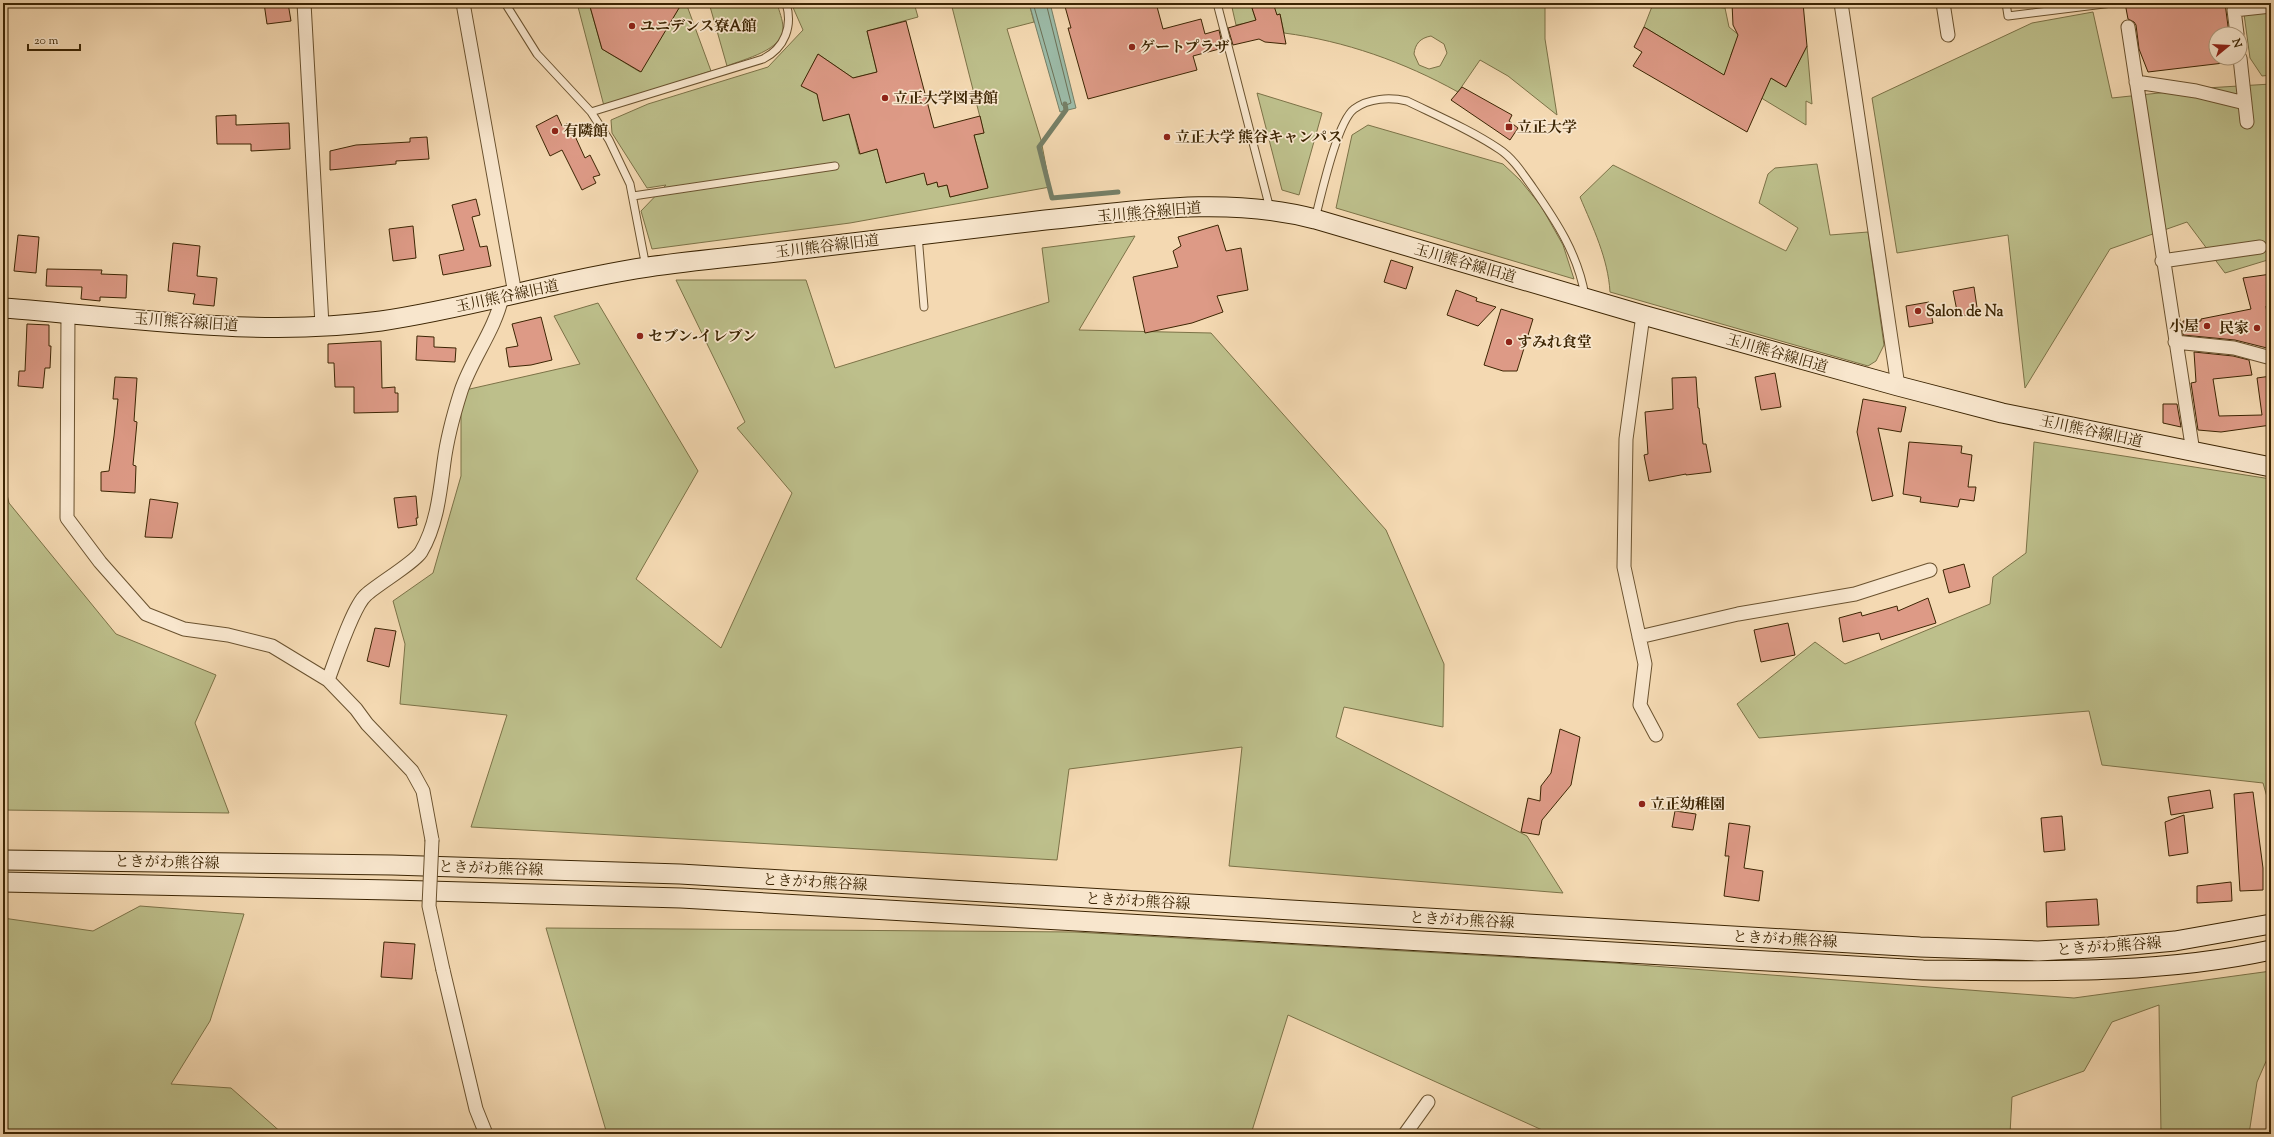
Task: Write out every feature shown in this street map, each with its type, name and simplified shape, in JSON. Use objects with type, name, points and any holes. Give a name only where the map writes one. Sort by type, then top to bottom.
[{"type":"main road","name":"玉川熊谷線旧道","points":[[3,308],[239,326],[322,325],[385,320],[646,268],[918,235],[1160,209],[1206,207],[1270,210],[1315,219],[1643,316],[2002,413],[2271,467]]},
{"type":"main road","name":"ときがわ熊谷線","points":[[3,860],[392,865],[680,874],[1920,947],[2038,951],[2175,941],[2271,924]]},
{"type":"main road","name":"ときがわ熊谷線","points":[[3,882],[384,889],[681,898],[1923,970],[2036,971],[2121,969],[2178,965],[2271,950]]},
{"type":"street","points":[[304,3],[322,325]]},
{"type":"street","points":[[328,680],[349,624],[364,596],[420,554],[428,538],[440,497],[444,460],[461,391],[474,358],[508,296],[463,3]]},
{"type":"street","points":[[1841,3],[1898,386]]},
{"type":"street","points":[[1943,3],[1948,35]]},
{"type":"street","points":[[2236,26],[2234,10],[2271,6]]},
{"type":"street","points":[[2128,27],[2162,261],[2192,452]]},
{"type":"street","points":[[2241,66],[2247,122]]},
{"type":"street","points":[[2136,82],[2196,90],[2245,103]]},
{"type":"street","points":[[2162,261],[2260,247]]},
{"type":"street","points":[[68,312],[67,518],[100,562],[146,614],[184,629],[228,635],[272,646],[328,680],[412,771],[423,792],[432,840],[429,906],[442,970],[476,1109],[486,1134]]},
{"type":"street","points":[[1643,316],[1626,439],[1624,567],[1645,664],[1640,705],[1656,735]]},
{"type":"street","points":[[2175,342],[2234,348],[2271,358]]},
{"type":"street","points":[[1639,637],[1738,614],[1855,594],[1930,570]]},
{"type":"street","points":[[1405,1134],[1428,1102]]},
{"type":"lane","points":[[505,3],[537,54],[590,112],[609,140],[630,184],[646,268]]},
{"type":"lane","points":[[590,112],[763,59],[773,54],[781,44],[789,28],[789,13],[786,3]]},
{"type":"lane","points":[[1217,3],[1270,210]]},
{"type":"lane","points":[[2006,3],[2008,16],[2112,3]]},
{"type":"lane","points":[[2076,8],[2085,3]]},
{"type":"lane","points":[[1315,219],[1339,134],[1346,118],[1354,109],[1375,100],[1396,98],[1407,101],[1476,135],[1500,150],[1521,171],[1555,219],[1571,249],[1582,276],[1585,298]]},
{"type":"lane","points":[[633,196],[835,166]]},
{"type":"lane","points":[[918,235],[924,306]]},
{"type":"green space","points":[[577,3],[589,3],[602,49],[640,72],[682,3],[686,3],[711,71],[604,106]]},
{"type":"green space","points":[[709,3],[777,3],[783,25],[782,36],[770,48],[762,53],[727,66]]},
{"type":"green space","points":[[791,3],[914,3],[918,17],[867,31],[877,72],[853,78],[818,54],[802,86],[817,94],[823,120],[849,114],[859,154],[877,149],[886,183],[924,171],[927,185],[937,182],[938,187],[947,185],[950,197],[988,187],[974,135],[984,133],[951,3],[1029,3],[1034,22],[1007,29],[1041,140],[1050,187],[850,223],[652,249],[641,211],[666,185],[647,188],[612,133],[611,120],[648,104],[768,67],[803,30]]},
{"type":"green space","points":[[1231,3],[1258,3],[1259,6],[1252,8],[1256,21],[1236,25]]},
{"type":"green space","points":[[1273,3],[1545,3],[1545,39],[1557,115],[1508,76],[1480,60],[1458,92],[1417,71],[1374,54],[1329,41],[1284,33],[1280,14],[1271,16]],"holes":[[[1431,36],[1444,44],[1447,53],[1440,66],[1429,69],[1419,65],[1414,54],[1417,44],[1421,40]]]},
{"type":"green space","points":[[1681,3],[1725,8],[1729,27],[1739,35],[1731,55],[1786,87],[1807,46],[1812,104],[1806,101],[1806,125],[1644,27],[1653,4]]},
{"type":"green space","points":[[2271,3],[2271,75],[2262,76],[2250,58],[2248,26],[2246,26],[2244,14]]},
{"type":"green space","points":[[2093,12],[2112,98],[2206,88],[2271,84],[2271,259],[2225,273],[2187,222],[2110,249],[2025,388],[2008,235],[1897,253],[1872,98],[2032,23]]},
{"type":"green space","points":[[1257,93],[1322,113],[1299,195],[1282,190]]},
{"type":"green space","points":[[1368,125],[1503,164],[1520,180],[1541,206],[1563,245],[1574,279],[1336,208],[1352,135]]},
{"type":"green space","points":[[1817,164],[1830,235],[1868,232],[1884,345],[1876,361],[1868,366],[1610,292],[1609,279],[1603,255],[1580,197],[1613,165],[1786,251],[1798,228],[1759,203],[1768,174],[1775,168]]},
{"type":"green space","points":[[1135,236],[1079,330],[1211,333],[1386,530],[1444,664],[1443,727],[1344,707],[1336,737],[1527,836],[1563,893],[1229,866],[1242,747],[1069,769],[1057,860],[471,827],[507,715],[400,704],[405,644],[393,601],[433,573],[461,476],[461,391],[580,364],[554,316],[598,303],[698,471],[636,579],[721,648],[792,493],[737,428],[745,422],[676,280],[806,280],[835,368],[1049,302],[1042,248]]},
{"type":"green space","points":[[2034,442],[2271,479],[2271,811],[2263,783],[2102,765],[2089,711],[1759,738],[1737,704],[1815,642],[1845,664],[1990,604],[1993,577],[2026,553]]},
{"type":"green space","points":[[3,478],[9,503],[116,634],[216,675],[195,723],[229,813],[3,810]]},
{"type":"green space","points":[[140,906],[244,914],[210,1021],[171,1084],[231,1088],[283,1134],[3,1134],[3,918],[93,931]]},
{"type":"green space","points":[[546,928],[1075,932],[1613,963],[2074,998],[2271,971],[2271,1050],[2257,1082],[2249,1134],[2161,1134],[2159,1005],[2112,1022],[2084,1071],[2012,1097],[2010,1134],[1551,1134],[1288,1015],[1251,1134],[607,1134]]},
{"type":"water","points":[[1029,3],[1050,3],[1076,108],[1060,112]]},
{"type":"building","points":[[264,3],[288,3],[291,21],[267,24]]},
{"type":"building","name":"ユニデンス寮A館","points":[[589,3],[682,3],[641,72],[602,49]]},
{"type":"building","name":"ゲートプラザ","points":[[1064,3],[1156,3],[1163,29],[1201,19],[1205,34],[1219,30],[1223,48],[1193,56],[1197,70],[1088,99],[1068,28],[1071,28]]},
{"type":"building","points":[[1258,3],[1273,3],[1277,15],[1280,14],[1286,44],[1265,42],[1259,39],[1233,45],[1228,28],[1256,20],[1252,8],[1259,6]]},
{"type":"building","points":[[1732,3],[1760,3],[1761,6],[1803,3],[1807,46],[1786,87],[1771,78],[1747,132],[1633,66],[1642,52],[1634,47],[1644,27],[1724,75],[1738,35],[1733,25]]},
{"type":"building","points":[[2125,3],[2225,3],[2228,26],[2208,26],[2208,65],[2148,72],[2139,49],[2136,25],[2128,19]]},
{"type":"building","name":"立正大学図書館","points":[[906,21],[934,128],[980,116],[984,133],[974,135],[988,188],[950,197],[947,185],[938,187],[937,182],[927,185],[924,173],[886,183],[877,149],[860,154],[849,114],[823,121],[817,94],[801,86],[818,54],[853,78],[877,72],[867,31]]},
{"type":"building","points":[[1462,87],[1512,115],[1509,121],[1518,128],[1510,140],[1451,100]]},
{"type":"building","points":[[236,115],[236,125],[289,123],[290,149],[251,151],[251,144],[217,144],[216,116]]},
{"type":"building","points":[[557,115],[562,126],[569,123],[585,158],[590,155],[600,175],[593,177],[596,183],[582,190],[562,150],[550,156],[536,126]]},
{"type":"building","points":[[427,137],[429,159],[396,161],[396,164],[330,170],[330,151],[356,145],[410,142],[410,138]]},
{"type":"building","points":[[476,199],[480,215],[472,217],[480,247],[487,246],[491,266],[443,275],[439,255],[464,250],[452,205]]},
{"type":"building","points":[[1218,225],[1226,251],[1241,248],[1248,290],[1217,296],[1223,312],[1192,323],[1145,333],[1133,277],[1178,267],[1173,251],[1181,246],[1178,237]]},
{"type":"building","points":[[413,226],[416,258],[393,261],[389,229]]},
{"type":"building","points":[[18,235],[39,237],[36,273],[14,271]]},
{"type":"building","points":[[173,243],[200,246],[197,276],[217,278],[214,306],[193,304],[195,294],[168,291]]},
{"type":"building","points":[[1391,260],[1413,267],[1406,289],[1384,282]]},
{"type":"building","points":[[47,269],[102,270],[101,274],[127,275],[126,298],[100,297],[100,301],[81,299],[82,287],[46,286]]},
{"type":"building","points":[[2271,274],[2271,305],[2266,306],[2271,349],[2235,340],[2183,335],[2183,321],[2201,321],[2201,319],[2251,309],[2243,278]]},
{"type":"building","points":[[1974,287],[1978,314],[1958,316],[1953,291]]},
{"type":"building","points":[[1456,290],[1477,298],[1476,301],[1496,307],[1478,326],[1447,315]]},
{"type":"building","points":[[1929,302],[1933,323],[1909,327],[1906,306]]},
{"type":"building","name":"すみれ食堂","points":[[1501,309],[1533,319],[1517,371],[1503,371],[1484,365]]},
{"type":"building","points":[[541,317],[552,360],[531,365],[509,367],[506,348],[518,346],[512,324]]},
{"type":"building","points":[[27,324],[49,325],[49,346],[51,346],[50,368],[45,368],[43,388],[18,386],[19,371],[25,371]]},
{"type":"building","points":[[417,336],[434,337],[434,347],[456,348],[455,362],[416,360]]},
{"type":"building","points":[[381,341],[382,388],[395,387],[395,393],[398,393],[398,412],[354,413],[354,387],[335,387],[334,363],[328,363],[328,344]]},
{"type":"building","points":[[2194,352],[2233,356],[2249,360],[2252,375],[2213,379],[2219,416],[2262,415],[2257,378],[2271,376],[2271,425],[2221,432],[2198,430],[2191,383],[2196,382]]},
{"type":"building","points":[[1775,373],[1781,407],[1761,410],[1755,377]]},
{"type":"building","points":[[115,377],[137,378],[134,421],[137,422],[133,465],[136,466],[135,493],[101,491],[101,472],[109,471],[114,436],[118,399],[113,399]]},
{"type":"building","points":[[1696,377],[1698,408],[1703,444],[1706,444],[1711,472],[1686,474],[1649,481],[1644,455],[1648,454],[1645,412],[1673,409],[1672,378]]},
{"type":"building","points":[[1863,399],[1906,407],[1901,432],[1878,428],[1893,496],[1872,501],[1857,432]]},
{"type":"building","points":[[2163,404],[2177,404],[2181,427],[2163,423]]},
{"type":"building","points":[[1909,442],[1962,446],[1961,453],[1972,455],[1968,487],[1976,487],[1974,501],[1960,499],[1958,507],[1920,502],[1921,497],[1903,494]]},
{"type":"building","points":[[416,496],[418,518],[416,518],[417,525],[398,528],[394,498]]},
{"type":"building","points":[[150,499],[178,503],[172,538],[145,537]]},
{"type":"building","points":[[1964,564],[1970,587],[1949,593],[1943,570]]},
{"type":"building","points":[[1928,598],[1936,623],[1881,640],[1879,633],[1843,642],[1839,618],[1861,612],[1862,616],[1897,606],[1898,611]]},
{"type":"building","points":[[1788,623],[1795,655],[1761,662],[1754,630]]},
{"type":"building","points":[[375,628],[396,631],[389,667],[367,661]]},
{"type":"building","points":[[1560,729],[1580,737],[1571,785],[1542,820],[1539,835],[1521,832],[1528,798],[1540,801],[1541,786],[1551,773]]},
{"type":"building","points":[[2210,790],[2213,808],[2171,815],[2168,797]]},
{"type":"building","points":[[2253,792],[2263,868],[2263,890],[2240,891],[2234,794]]},
{"type":"building","points":[[1675,811],[1696,814],[1693,830],[1672,827]]},
{"type":"building","points":[[2184,815],[2188,853],[2169,856],[2165,822]]},
{"type":"building","points":[[2062,816],[2065,850],[2044,852],[2041,818]]},
{"type":"building","points":[[1729,823],[1750,826],[1744,868],[1763,871],[1759,901],[1724,896],[1729,856],[1725,856]]},
{"type":"building","points":[[2231,882],[2232,901],[2197,903],[2197,886]]},
{"type":"building","points":[[2097,899],[2099,925],[2047,927],[2046,902]]},
{"type":"building","points":[[384,942],[415,944],[412,979],[381,977]]},
{"type":"waterway","points":[[1065,104],[1066,110],[1039,147],[1052,198],[1118,192]]},
{"type":"place","name":"ユニデンス寮A館","points":[[632,26]]},
{"type":"place","name":"ゲートプラザ","points":[[1132,47]]},
{"type":"place","name":"立正大学図書館","points":[[885,98]]},
{"type":"place","name":"立正大学","points":[[1509,127]]},
{"type":"place","name":"有隣館","points":[[555,131]]},
{"type":"place","name":"立正大学 熊谷キャンパス","points":[[1167,137]]},
{"type":"place","name":"Salon de Na","points":[[1918,311]]},
{"type":"place","name":"小屋","points":[[2207,326]]},
{"type":"place","name":"民家","points":[[2257,328]]},
{"type":"place","name":"セブン-イレブン","points":[[640,336]]},
{"type":"place","name":"すみれ食堂","points":[[1509,342]]},
{"type":"place","name":"立正幼稚園","points":[[1642,804]]}]
